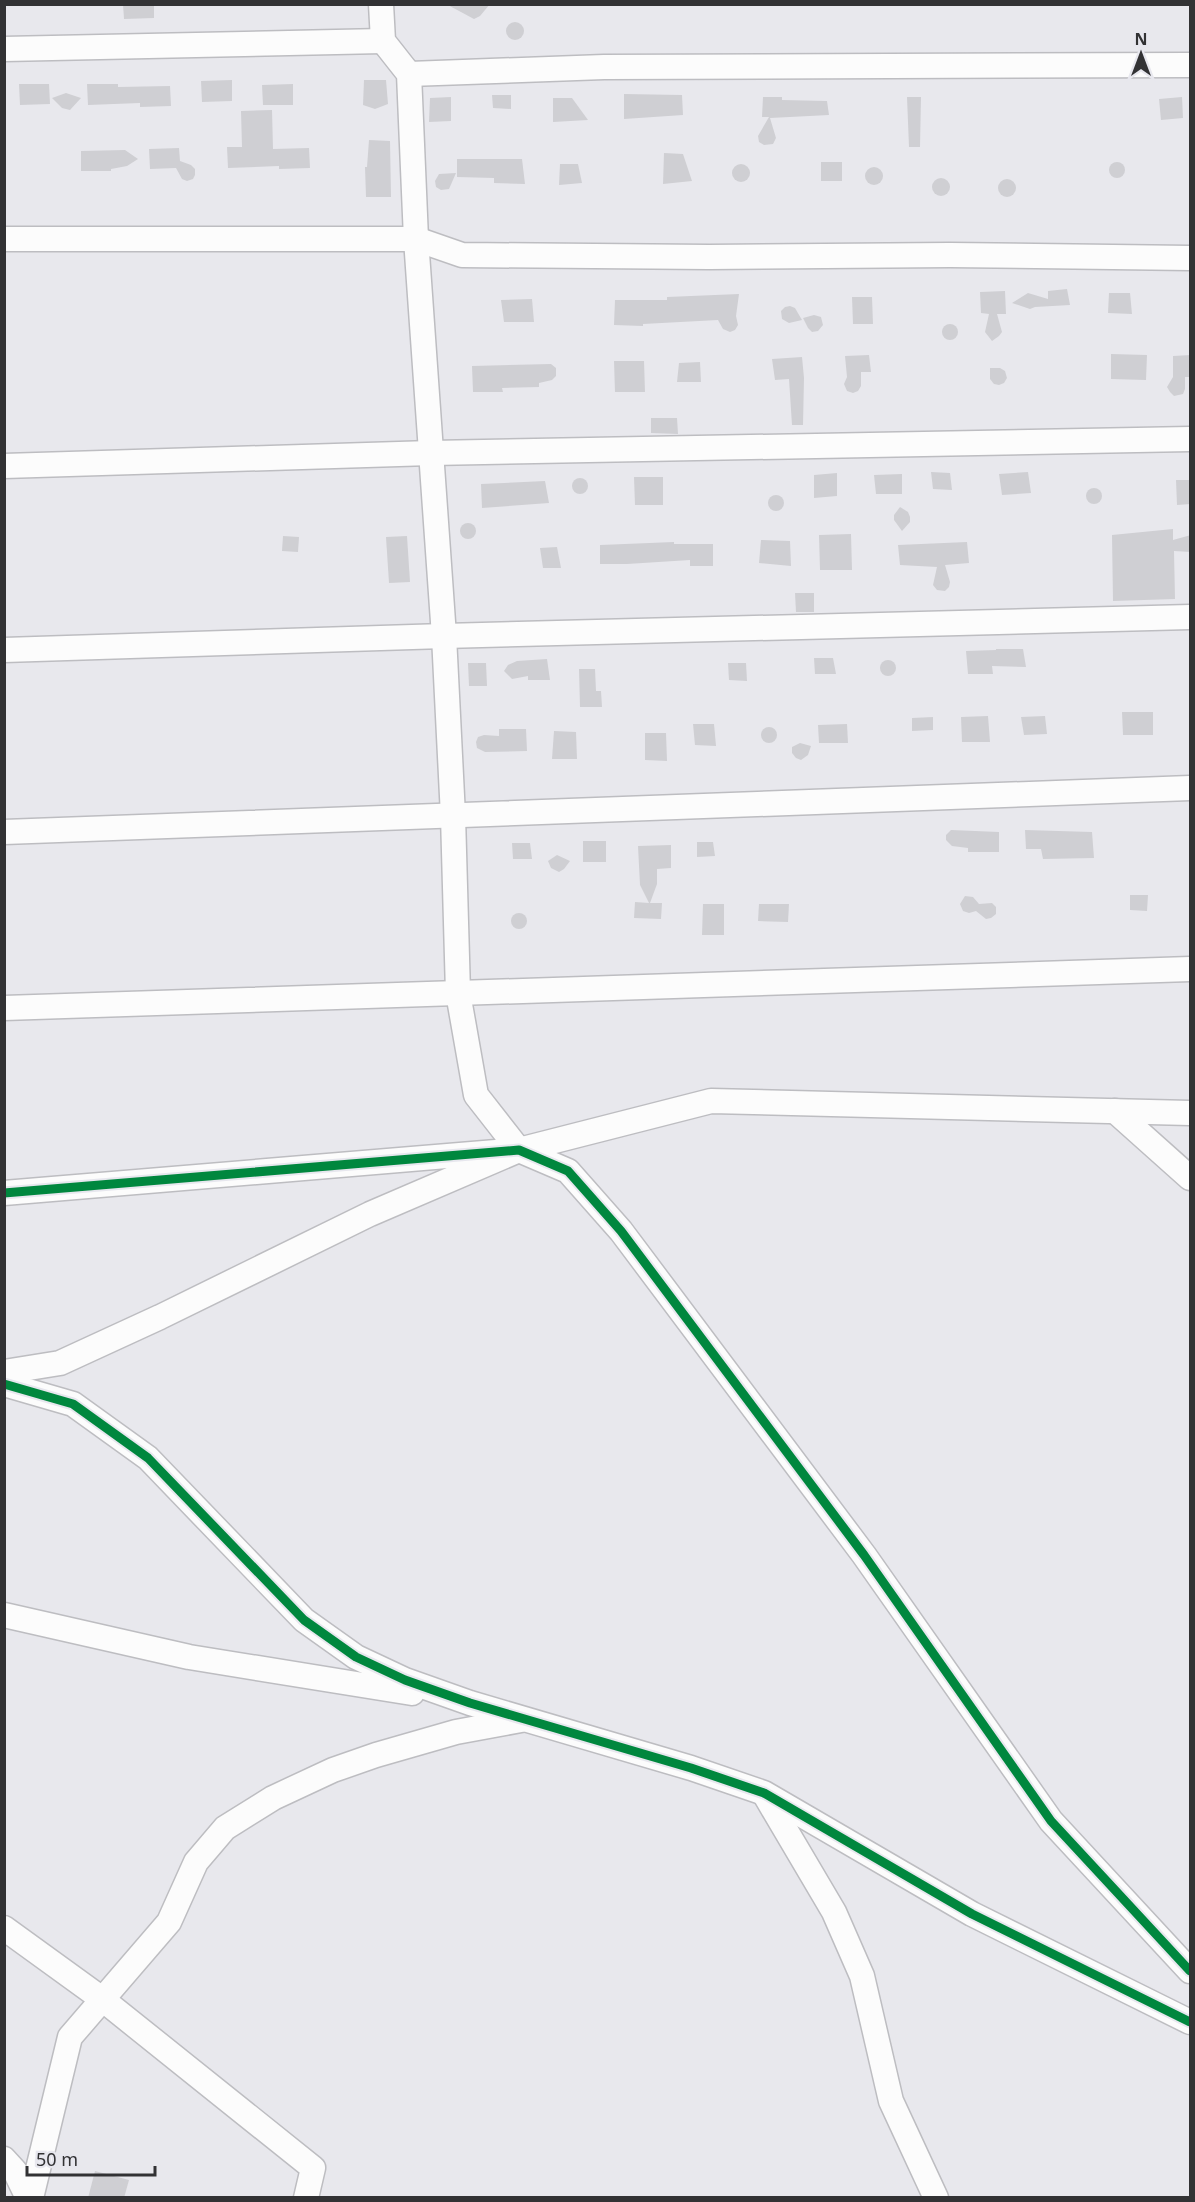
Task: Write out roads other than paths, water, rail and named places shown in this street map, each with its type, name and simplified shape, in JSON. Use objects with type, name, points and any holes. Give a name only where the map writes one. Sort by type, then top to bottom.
[{"type":"street","points":[[381,4],[383,42],[409,74],[416,238],[444,636],[453,816],[458,993],[476,1095],[519,1150]]},
{"type":"street","points":[[4,49],[383,42]]},
{"type":"street","points":[[409,74],[604,67],[1191,65]]},
{"type":"street","points":[[4,239],[416,238],[462,255],[697,257],[950,255],[1191,258]]},
{"type":"street","points":[[4,466],[431,453],[1191,439]]},
{"type":"street","points":[[4,650],[1191,617]]},
{"type":"street","points":[[4,832],[1191,788]]},
{"type":"street","points":[[4,1008],[1191,969]]},
{"type":"street","points":[[4,1372],[60,1362],[160,1317],[370,1214],[519,1150],[711,1101],[1191,1113]]},
{"type":"street","points":[[1115,1111],[1191,1178]]},
{"type":"street","points":[[4,1192],[519,1150],[568,1171],[621,1232],[864,1555],[1051,1821],[1191,1971]]},
{"type":"street","points":[[4,1384],[73,1404],[148,1458],[304,1620],[356,1657],[405,1680],[470,1703],[691,1768],[764,1793],[972,1914],[1191,2022]]},
{"type":"street","points":[[4,1615],[189,1656],[470,1703]]},
{"type":"street","points":[[29,2198],[70,2037],[169,1922],[196,1862],[225,1828],[273,1798],[333,1770],[456,1732],[529,1719]]},
{"type":"street","points":[[764,1793],[834,1912],[862,1976],[891,2101],[936,2198]]},
{"type":"street","points":[[4,1928],[102,2000],[313,2168],[306,2198]]},
{"type":"street","points":[[4,2159],[15,2171],[29,2198]]}]
